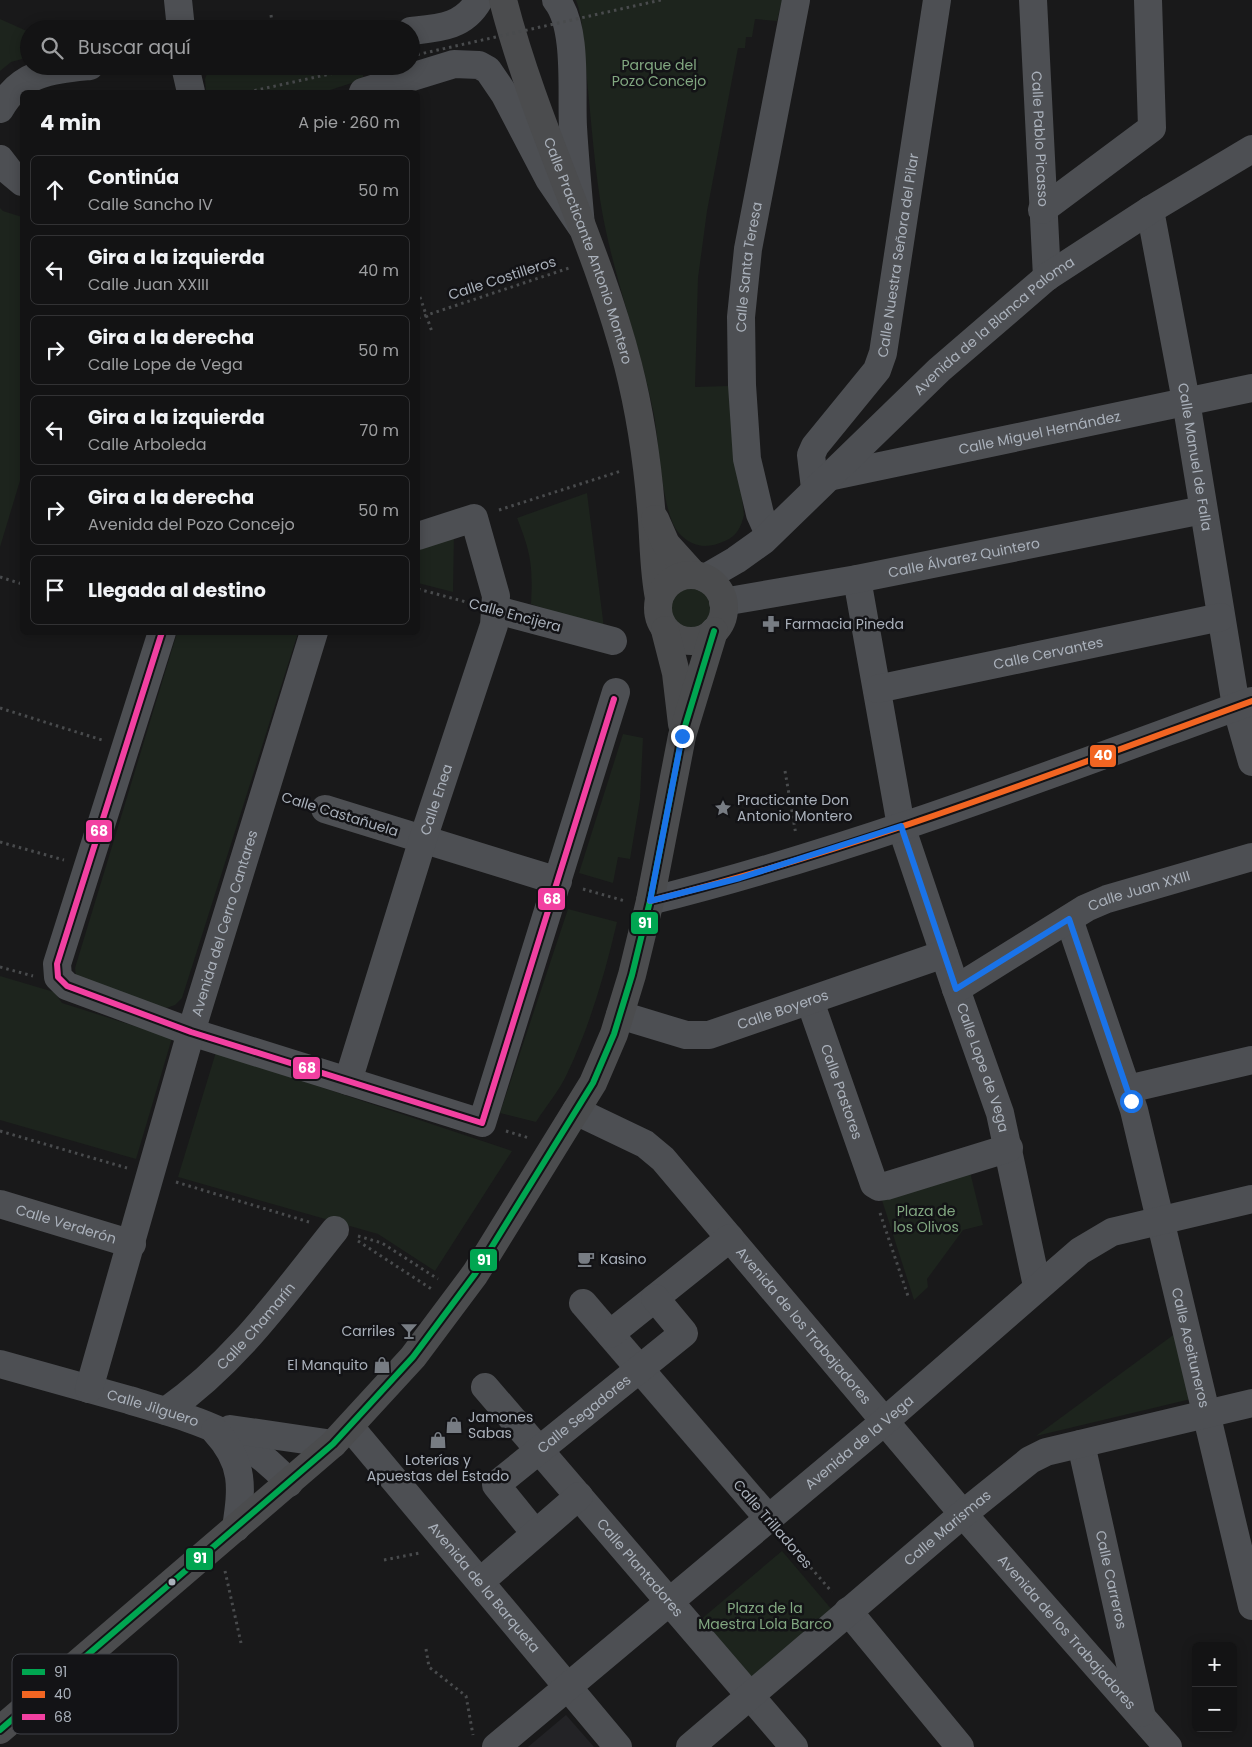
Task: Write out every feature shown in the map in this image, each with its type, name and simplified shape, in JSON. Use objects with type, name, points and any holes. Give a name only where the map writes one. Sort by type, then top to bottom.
[{"type":"main road","name":"Calle Practicante Antonio Montero","points":[[504,0],[516,47],[618,330],[636,396],[652,508],[655,577],[659,598]]},
{"type":"main road","name":"Calle Practicante Antonio Montero","points":[[652,508],[666,544],[699,577]]},
{"type":"main road","points":[[665,630],[674,637],[684,641],[696,641],[714,631],[721,623],[724,613],[724,602],[717,588],[699,577],[684,576],[673,580],[659,598],[660,620],[665,630],[680,695],[682,736]]},
{"type":"main road","points":[[89,1654],[289,1483],[341,1436],[413,1357],[457,1299],[576,1111],[593,1083],[620,1015],[649,904],[682,736],[714,631]]},
{"type":"main road","points":[[0,1730],[12,1720]]},
{"type":"street","points":[[178,0],[180,20]]},
{"type":"street","points":[[556,0],[566,21],[570,44],[573,128],[581,226]]},
{"type":"street","name":"Calle Santa Teresa","points":[[767,537],[747,459],[742,385],[741,317],[748,249],[796,0]]},
{"type":"street","name":"Calle Nuestra Señora del Pilar","points":[[821,483],[811,455],[815,446],[877,370],[883,354],[937,0]]},
{"type":"street","name":"Calle Pablo Picasso","points":[[1033,0],[1042,210],[1047,277]]},
{"type":"street","points":[[1042,210],[1152,128],[1148,0]]},
{"type":"street","points":[[420,30],[456,24],[466,17],[477,1]]},
{"type":"street","points":[[420,74],[438,68],[467,63],[479,65],[495,77],[549,179],[581,226]]},
{"type":"street","points":[[0,109],[9,93],[24,81],[42,75]]},
{"type":"street","points":[[187,75],[190,90]]},
{"type":"street","points":[[369,90],[416,75]]},
{"type":"street","name":"Avenida de la Blanca Paloma","points":[[699,577],[736,560],[767,537],[821,483],[969,343],[1047,277],[1150,210],[1252,149]]},
{"type":"street","points":[[0,158],[10,172],[20,180]]},
{"type":"street","name":"Calle Manuel de Falla","points":[[1150,210],[1186,401],[1202,510],[1221,617],[1244,704],[1252,762]]},
{"type":"street","name":"Calle Miguel Hernández","points":[[821,483],[1186,401],[1252,388]]},
{"type":"street","name":"Calle Álvarez Quintero","points":[[724,602],[856,579],[1202,510]]},
{"type":"street","points":[[420,535],[474,518]]},
{"type":"street","name":"Calle Enea","points":[[348,1081],[423,839],[491,634],[497,610],[496,596],[474,518]]},
{"type":"street","name":"Avenida de la Blanca Paloma","points":[[724,602],[767,537]]},
{"type":"street","name":"Calle Lope de Vega","points":[[856,579],[901,826],[1000,1112],[1037,1286]]},
{"type":"street","name":"Calle Encijera","points":[[497,610],[613,641]]},
{"type":"street","name":"Calle Cervantes","points":[[877,689],[1221,617]]},
{"type":"street","points":[[161,635],[57,964],[58,977],[67,986],[191,1032],[482,1123],[616,692]]},
{"type":"street","name":"Avenida del Cerro Cantares","points":[[89,1389],[132,1244],[191,1032],[313,635]]},
{"type":"street","points":[[649,904],[728,882],[901,826],[1244,704]]},
{"type":"street","name":"Calle Castañuela","points":[[325,809],[558,881]]},
{"type":"street","name":"Calle Juan XXIII","points":[[956,989],[1086,908],[1125,892],[1252,857]]},
{"type":"street","name":"Calle Aceituneros","points":[[1069,919],[1128,1089],[1252,1606]]},
{"type":"street","name":"Calle Boyeros","points":[[620,1015],[679,1034],[703,1035],[810,1001],[944,954]]},
{"type":"street","name":"Calle Pastores","points":[[810,1001],[877,1185]]},
{"type":"street","points":[[1128,1089],[1252,1060]]},
{"type":"street","name":"Avenida de los Trabajadores","points":[[576,1111],[654,1150],[963,1514],[1168,1747]]},
{"type":"street","points":[[877,1185],[1009,1148]]},
{"type":"street","name":"Avenida de la Vega","points":[[485,1743],[567,1686],[885,1421],[1037,1286],[1095,1240],[1112,1232],[1252,1199]]},
{"type":"street","name":"Calle Verderón","points":[[0,1204],[132,1244]]},
{"type":"street","name":"Calle Chamarín","points":[[166,1411],[206,1381],[228,1360],[340,1231]]},
{"type":"street","points":[[610,1334],[730,1238]]},
{"type":"street","name":"Calle Segadores","points":[[535,1532],[496,1485],[684,1333],[655,1298]]},
{"type":"street","name":"Calle Trilladores","points":[[583,1303],[768,1518]]},
{"type":"street","name":"Calle Jilguero","points":[[0,1364],[209,1424],[250,1446],[265,1458],[289,1483]]},
{"type":"street","name":"Calle Plantadores","points":[[485,1387],[794,1747]]},
{"type":"street","name":"Calle Marismas","points":[[690,1747],[963,1514],[1030,1460],[1046,1452],[1252,1403]]},
{"type":"street","points":[[209,1424],[268,1436],[341,1436]]},
{"type":"street","points":[[209,1424],[234,1455],[241,1484],[227,1536]]},
{"type":"street","name":"Avenida de la Barqueta","points":[[341,1436],[451,1546],[618,1747]]},
{"type":"street","name":"Calle Carreros","points":[[1080,1444],[1141,1715]]},
{"type":"street","points":[[480,1581],[579,1496]]},
{"type":"street","points":[[848,1612],[960,1747]]},
{"type":"path","points":[[420,54],[661,0]]},
{"type":"path","points":[[271,15],[272,20]]},
{"type":"path","points":[[257,90],[324,75]]},
{"type":"path","name":"Calle Costilleros","points":[[420,317],[594,260]]},
{"type":"path","points":[[420,297],[432,332]]},
{"type":"path","points":[[474,518],[598,479]]},
{"type":"path","points":[[0,577],[20,583]]},
{"type":"path","name":"Calle Encijera","points":[[420,590],[497,610]]},
{"type":"path","points":[[0,708],[125,747]]},
{"type":"path","points":[[785,772],[800,859]]},
{"type":"path","points":[[0,842],[88,867]]},
{"type":"path","points":[[558,881],[649,904]]},
{"type":"path","points":[[0,967],[21,974],[58,977]]},
{"type":"path","points":[[482,1123],[554,1146]]},
{"type":"path","points":[[0,1131],[382,1243],[457,1299]]},
{"type":"path","points":[[877,1185],[875,1198],[909,1299]]},
{"type":"path","points":[[340,1231],[457,1299]]},
{"type":"path","name":"Calle Trilladores","points":[[768,1518],[848,1612]]},
{"type":"path","points":[[227,1536],[241,1643]]},
{"type":"path","points":[[384,1560],[451,1546]]},
{"type":"path","points":[[426,1649],[429,1667],[466,1696],[485,1743]]},
{"type":"shaded area","points":[[566,1715],[594,1747],[528,1747]]},
{"type":"green space","name":"Parque del Pozo Concejo","points":[[576,0],[782,0],[777,21],[755,19],[752,37],[746,37],[745,48],[738,48],[707,211],[698,278],[695,387],[729,386],[744,515],[740,527],[733,537],[718,544],[706,546],[694,544],[683,537],[673,523],[668,510],[654,415],[611,253],[600,199],[582,29]]},
{"type":"green space","points":[[0,19],[20,28],[20,60],[11,62],[0,71]]},
{"type":"green space","points":[[207,75],[363,75],[364,79],[330,90],[206,90]]},
{"type":"green space","points":[[0,208],[3,211],[20,216],[20,481],[0,547]]},
{"type":"green space","points":[[587,493],[604,628],[531,604],[532,579],[530,560],[517,518]]},
{"type":"green space","points":[[454,531],[453,592],[420,584],[420,542]]},
{"type":"green space","points":[[687,588],[695,588],[706,594],[712,609],[706,624],[695,630],[687,630],[676,624],[670,613],[670,605],[676,594]]},
{"type":"green space","points":[[176,635],[297,635],[182,998],[175,1005],[166,1008],[83,982],[76,977],[75,968]]},
{"type":"green space","points":[[623,734],[643,738],[640,799],[630,859],[618,857],[613,883],[579,873]]},
{"type":"green space","points":[[568,909],[617,922],[602,980],[583,1037],[564,1080],[536,1122],[500,1113]]},
{"type":"green space","points":[[0,976],[54,992],[62,1003],[172,1038],[136,1159],[0,1120]]},
{"type":"green space","points":[[216,1052],[512,1151],[435,1271],[378,1234],[178,1177]]},
{"type":"green space","name":"Plaza de los Olivos","points":[[969,1168],[983,1225],[963,1230],[927,1279],[928,1287],[914,1300],[881,1197]]},
{"type":"green space","points":[[1176,1333],[1191,1399],[1036,1436]]},
{"type":"green space","name":"Plaza de la Maestra Lola Barco","points":[[782,1551],[833,1611],[750,1681],[699,1621]]},
{"type":"transit line","name":"91","points":[[88,1654],[333,1444],[413,1357],[475,1274],[593,1083],[614,1034],[632,975],[650,901],[682,736],[714,631]]},
{"type":"transit line","name":"68","points":[[161,635],[57,964],[58,977],[67,986],[191,1032],[482,1123],[614,699]]},
{"type":"transit line","name":"40","points":[[650,901],[727,881],[954,809],[1252,701]]},
{"type":"transit line","name":"91","points":[[0,1730],[12,1720]]},
{"type":"place","name":"Farmacia Pineda","points":[[771,624]]},
{"type":"place","name":"Practicante Don Antonio Montero","points":[[723,808]]},
{"type":"place","name":"Kasino","points":[[586,1259]]},
{"type":"place","name":"Carriles","points":[[409,1331]]},
{"type":"place","name":"El Manquito","points":[[382,1365]]},
{"type":"place","name":"Jamones Sabas","points":[[454,1425]]},
{"type":"place","name":"Loterías y Apuestas del Estado","points":[[438,1440]]},
{"type":"route","points":[[682,736],[650,901],[728,882],[901,826],[956,989],[1069,919],[1131,1101]]}]
